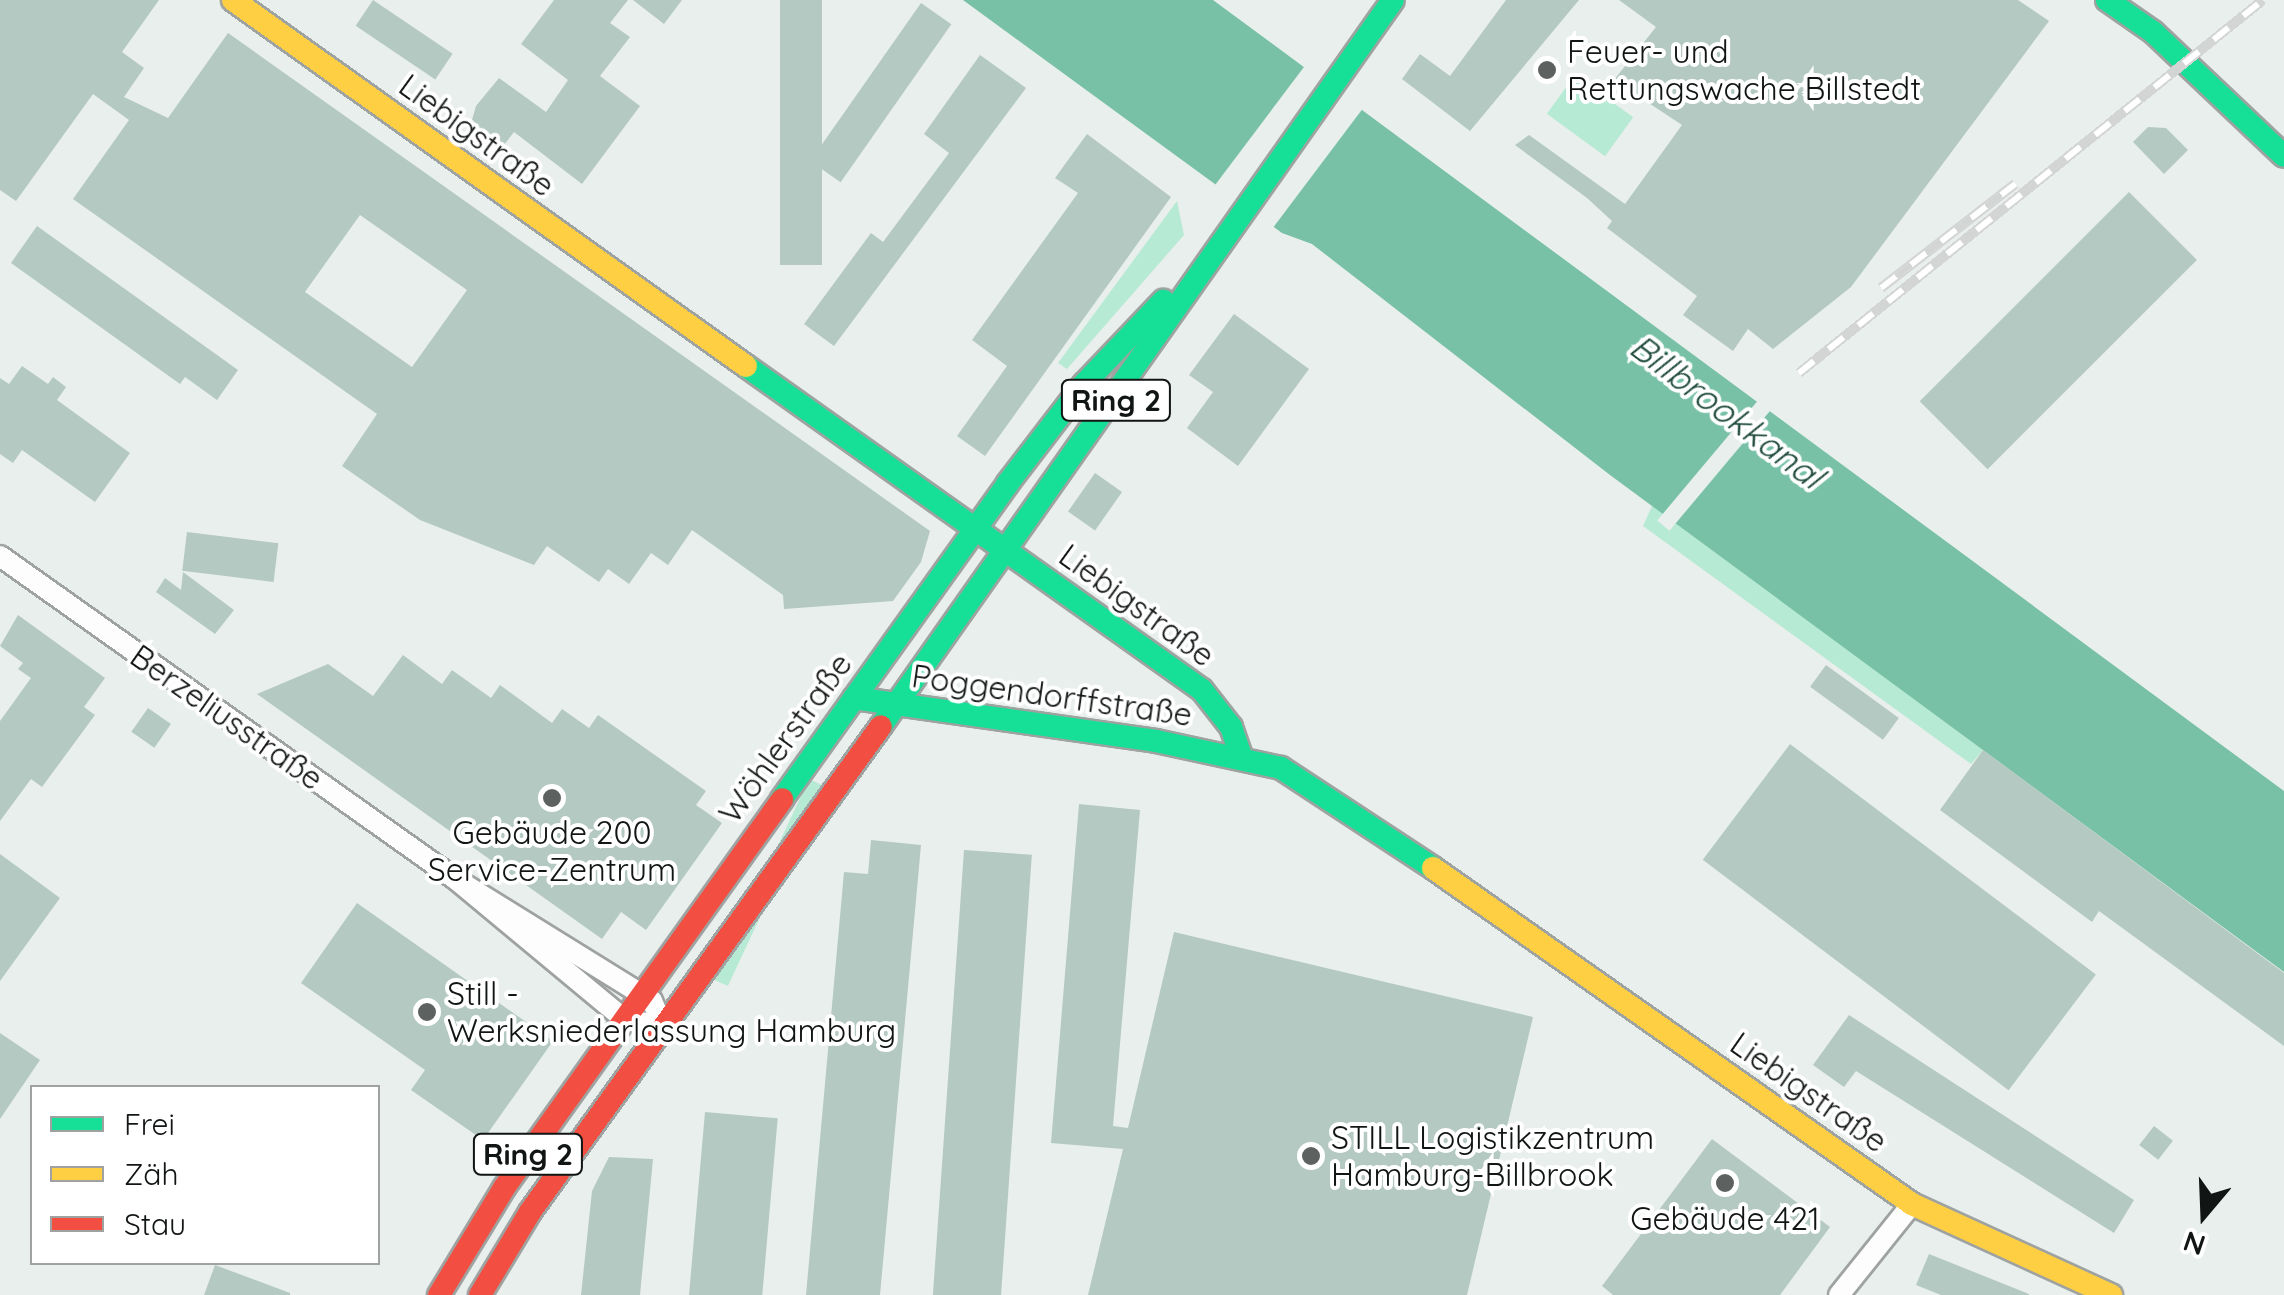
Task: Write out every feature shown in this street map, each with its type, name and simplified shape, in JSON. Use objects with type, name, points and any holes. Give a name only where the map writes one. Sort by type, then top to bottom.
[{"type":"main road","name":"Liebigstraße","points":[[233,0],[1202,690],[1231,726],[1241,756],[1318,788],[1912,1204],[2110,1295]]},
{"type":"main road","name":"Wöhlerstraße","points":[[480,1295],[530,1212],[1112,406],[1218,244],[1393,0]]},
{"type":"main road","points":[[2107,0],[2152,32],[2284,156]]},
{"type":"main road","name":"Wöhlerstraße","points":[[439,1295],[504,1188],[975,529],[1084,384],[1218,244]]},
{"type":"main road","name":"Poggendorffstraße","points":[[854,698],[1241,756]]},
{"type":"street","name":"Berzeliusstraße","points":[[0,556],[454,878],[642,994],[657,1007],[663,1026],[624,1019],[454,878]]},
{"type":"street","points":[[1839,1295],[1912,1204]]},
{"type":"shaded area","points":[[1575,75],[1633,117],[1605,156],[1547,114]]},
{"type":"shaded area","points":[[1177,201],[1184,235],[1067,369],[1058,363]]},
{"type":"shaded area","points":[[1653,504],[1983,750],[1971,764],[1643,526]]},
{"type":"shaded area","points":[[809,779],[822,785],[728,986],[715,980]]},
{"type":"water","name":"Billbrookkanal","points":[[963,0],[1213,0],[2284,791],[2284,972],[1610,475],[1312,244],[1282,233]]},
{"type":"pier","points":[[1307,63],[1365,106],[1269,233],[1212,189]]},
{"type":"pier","points":[[1760,398],[1772,408],[1669,531],[1657,521]]},
{"type":"building","points":[[0,0],[159,0],[122,52],[144,68],[124,97],[168,118],[228,33],[930,531],[921,562],[893,601],[784,609],[783,595],[692,530],[668,565],[651,553],[629,584],[608,569],[599,582],[547,546],[534,565],[420,520],[342,466],[377,414],[73,199],[129,120],[93,94],[16,201],[0,190]],"holes":[[[360,215],[467,290],[412,367],[305,292]]]},
{"type":"building","points":[[373,0],[453,54],[435,79],[356,26]]},
{"type":"building","points":[[554,0],[628,0],[610,23],[630,37],[600,76],[640,106],[582,184],[514,132],[500,150],[470,127],[476,106],[499,78],[546,112],[568,80],[521,44]]},
{"type":"building","points":[[633,0],[682,0],[664,24]]},
{"type":"building","points":[[780,0],[822,0],[822,265],[780,265]]},
{"type":"building","points":[[1506,0],[1579,0],[1470,131],[1402,79],[1420,54],[1450,76]]},
{"type":"building","points":[[1619,0],[2018,0],[2049,21],[1851,287],[1773,349],[1748,329],[1733,351],[1683,315],[1697,296],[1607,228],[1612,221],[1587,198],[1515,145],[1529,135],[1625,204],[1682,125],[1614,80],[1656,27]]},
{"type":"building","points":[[921,3],[951,24],[841,182],[810,161]]},
{"type":"building","points":[[980,55],[1026,88],[834,346],[804,324],[871,233],[883,242],[949,153],[924,134]]},
{"type":"building","points":[[2148,127],[2166,128],[2188,150],[2164,174],[2133,142]]},
{"type":"building","points":[[1087,134],[1171,197],[985,456],[957,436],[1007,366],[972,340],[1078,193],[1055,178]]},
{"type":"building","points":[[2129,192],[2197,260],[1988,469],[1920,401]]},
{"type":"building","points":[[37,226],[238,370],[217,400],[185,377],[180,384],[11,263]]},
{"type":"building","points":[[1234,314],[1309,369],[1238,466],[1187,428],[1213,392],[1189,375]]},
{"type":"building","points":[[22,366],[48,384],[53,377],[66,387],[57,400],[130,453],[95,502],[22,450],[13,463],[0,454],[0,378],[9,384]]},
{"type":"building","points":[[1095,473],[1122,492],[1095,530],[1068,512]]},
{"type":"building","points":[[187,532],[278,543],[274,582],[182,571]]},
{"type":"building","points":[[183,572],[234,610],[215,634],[156,592],[165,578],[181,590]]},
{"type":"building","points":[[18,615],[105,678],[84,707],[95,715],[42,787],[31,779],[0,821],[0,721],[31,678],[18,669],[23,663],[0,646]]},
{"type":"building","name":"Gebäude 200 Service-Zentrum","points":[[403,655],[442,684],[452,670],[491,698],[500,685],[552,723],[562,709],[589,728],[598,715],[706,791],[696,805],[722,823],[646,930],[621,912],[602,939],[257,694],[328,664],[373,696]]},
{"type":"building","points":[[1826,665],[1899,718],[1883,740],[1810,687]]},
{"type":"building","points":[[148,708],[171,724],[154,748],[131,732]]},
{"type":"building","points":[[1790,744],[2096,974],[2009,1090],[1703,860]]},
{"type":"building","points":[[1983,750],[2284,973],[2284,1046],[2099,911],[2092,922],[1940,810]]},
{"type":"building","name":"STILL Logistikzentrum Hamburg-Billbrook","points":[[1079,804],[1140,810],[1113,1126],[1128,1128],[1174,932],[1533,1017],[1467,1295],[1088,1295],[1123,1149],[1051,1143]]},
{"type":"building","points":[[871,840],[921,845],[880,1295],[806,1295],[844,872],[868,874]]},
{"type":"building","points":[[964,850],[1032,855],[1001,1295],[933,1295]]},
{"type":"building","points":[[0,854],[60,898],[0,981]]},
{"type":"building","name":"Still - Werksniederlassung Hamburg","points":[[357,903],[553,1041],[483,1140],[411,1090],[425,1070],[301,983]]},
{"type":"building","points":[[1849,1015],[2134,1200],[2114,1233],[1856,1071],[1844,1087],[1813,1065]]},
{"type":"building","points":[[0,1033],[40,1060],[0,1119]]},
{"type":"building","points":[[705,1112],[778,1118],[762,1295],[689,1295]]},
{"type":"building","points":[[2154,1126],[2173,1141],[2158,1160],[2139,1145]]},
{"type":"building","name":"Gebäude 421","points":[[1712,1139],[1830,1227],[1780,1295],[1613,1295],[1602,1286]]},
{"type":"building","points":[[609,1157],[653,1159],[640,1295],[581,1295],[592,1191]]},
{"type":"building","points":[[1929,1254],[2029,1295],[1941,1295],[1916,1285]]},
{"type":"building","points":[[215,1265],[290,1293],[290,1295],[204,1295]]},
{"type":"railway","points":[[1799,373],[2263,0]]},
{"type":"railway","points":[[1881,288],[2015,184]]},
{"type":"traffic: fast","points":[[881,726],[1393,0]]},
{"type":"traffic: fast","points":[[2107,0],[2153,32],[2284,156]]},
{"type":"traffic: fast","points":[[782,799],[1008,483],[1084,384],[1163,301]]},
{"type":"traffic: fast","points":[[746,366],[1202,690],[1231,727],[1241,756]]},
{"type":"traffic: fast","points":[[854,698],[1156,741],[1281,768],[1433,868]]},
{"type":"traffic: slow","points":[[233,0],[746,366]]},
{"type":"traffic: slow","points":[[1433,868],[1912,1204],[2111,1295]]},
{"type":"traffic: jam","points":[[480,1295],[530,1212],[881,726]]},
{"type":"traffic: jam","points":[[439,1295],[504,1188],[782,799]]},
{"type":"place","name":"Feuer- und Rettungswache Billstedt","points":[[1547,70]]},
{"type":"place","name":"Gebäude 200 Service-Zentrum","points":[[552,798]]},
{"type":"place","name":"Still - Werksniederlassung Hamburg","points":[[427,1012]]},
{"type":"place","name":"STILL Logistikzentrum Hamburg-Billbrook","points":[[1311,1156]]},
{"type":"place","name":"Gebäude 421","points":[[1725,1183]]}]
